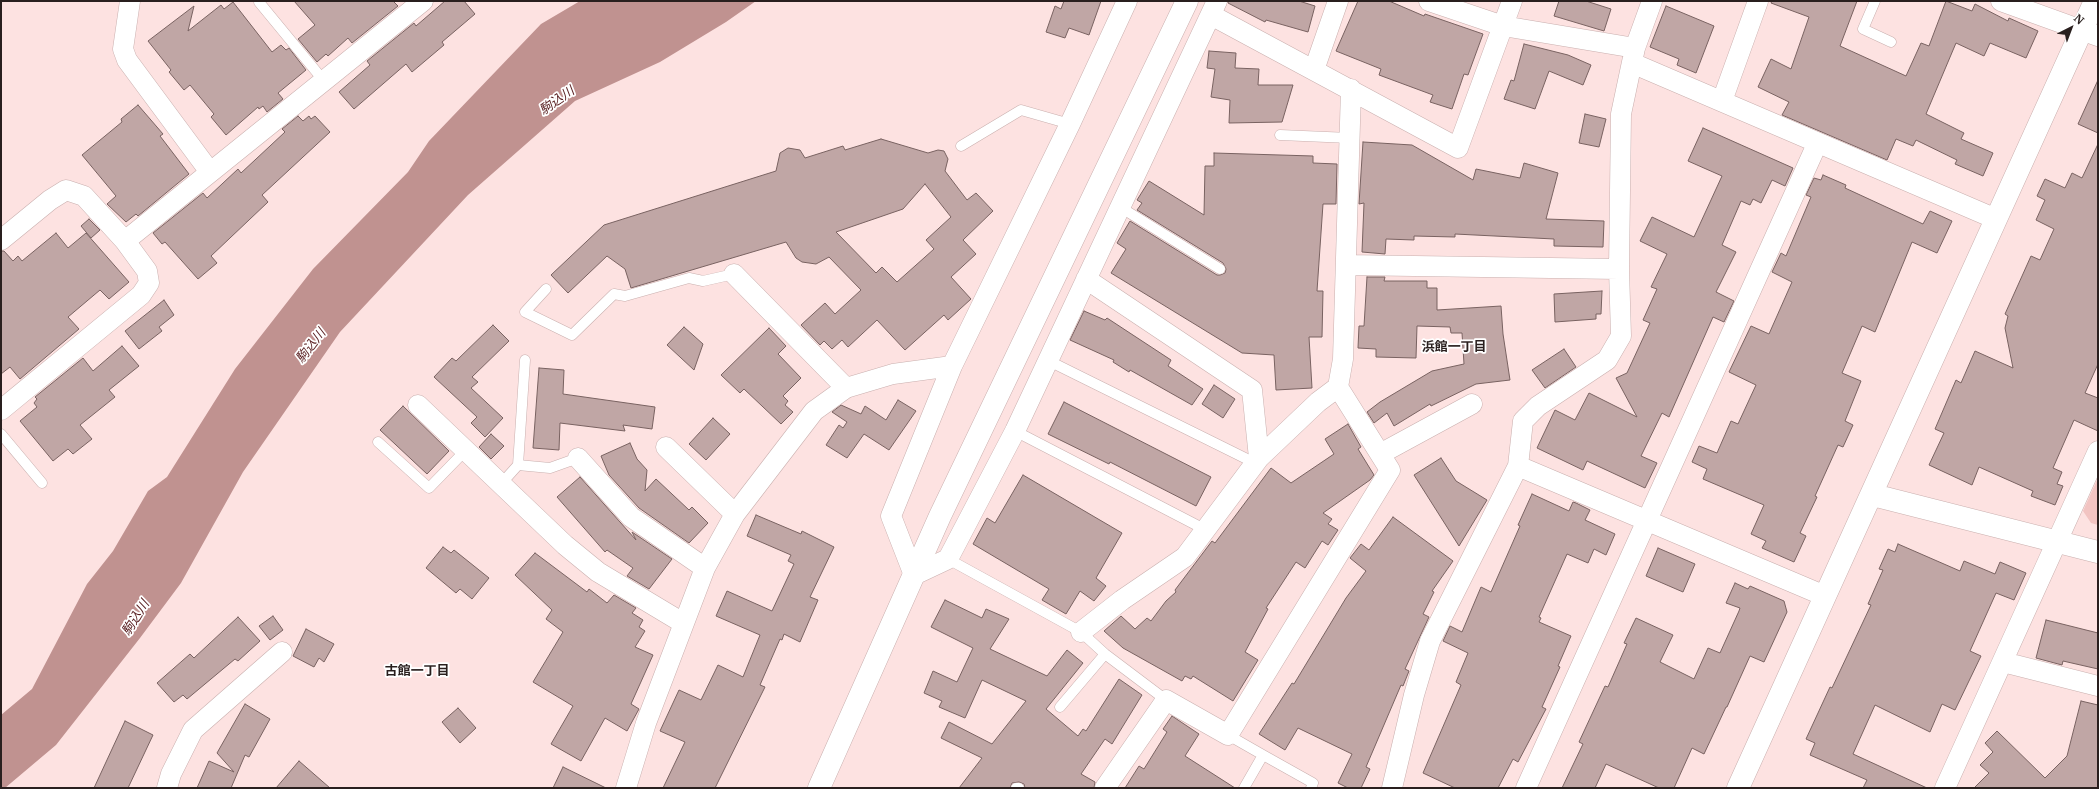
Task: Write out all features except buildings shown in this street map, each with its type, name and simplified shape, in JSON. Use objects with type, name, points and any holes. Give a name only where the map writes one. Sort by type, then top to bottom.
[{"type":"street","points":[[130,1],[123,40],[123,49],[126,60],[210,172]]},
{"type":"street","points":[[125,241],[423,1]]},
{"type":"street","points":[[914,574],[891,516],[952,366],[1070,124],[1127,1]]},
{"type":"street","points":[[819,788],[944,509],[1187,1]]},
{"type":"street","points":[[1314,70],[1338,1]]},
{"type":"street","points":[[1429,1],[1502,26],[1633,55],[1722,100],[1818,144],[1996,219]]},
{"type":"street","points":[[914,574],[948,559],[1015,431],[1047,360],[1214,8],[1314,70],[1458,148],[1512,1]]},
{"type":"street","points":[[1392,788],[1414,695],[1430,641],[1518,466],[1523,421],[1538,406],[1607,360],[1621,336],[1619,269],[1621,114],[1633,55],[1652,1]]},
{"type":"street","points":[[1722,100],[1758,1]]},
{"type":"street","points":[[2001,1],[2090,33]]},
{"type":"street","points":[[1738,788],[1825,596],[1873,495],[1996,219],[2090,33],[2095,1]]},
{"type":"street","points":[[1105,788],[1166,700],[1228,735],[1390,470],[1338,387],[1343,359],[1351,89]]},
{"type":"street","points":[[1526,788],[1818,144]]},
{"type":"street","points":[[1,240],[50,200],[66,190],[84,196],[125,241],[147,271],[149,284],[141,295],[1,410]]},
{"type":"street","points":[[1346,265],[1619,269]]},
{"type":"street","points":[[734,274],[846,388]]},
{"type":"street","points":[[1086,279],[1252,390],[1257,460]]},
{"type":"street","points":[[626,788],[646,723],[705,568],[735,514],[814,411],[846,388],[893,374],[952,366]]},
{"type":"street","points":[[1081,632],[1122,600],[1185,557],[1257,460],[1318,402],[1338,387]]},
{"type":"street","points":[[1380,454],[1472,404]]},
{"type":"street","points":[[418,405],[565,545],[598,572],[683,623]]},
{"type":"street","points":[[666,447],[735,514]]},
{"type":"street","points":[[1945,788],[2098,451]]},
{"type":"street","points":[[578,458],[631,517],[705,568]]},
{"type":"street","points":[[1518,466],[1825,596]]},
{"type":"street","points":[[1873,495],[2098,552]]},
{"type":"street","points":[[167,788],[171,774],[194,730],[282,652]]},
{"type":"street","points":[[2002,662],[2098,686]]},
{"type":"lane","points":[[1875,1],[1863,29],[1891,42]]},
{"type":"lane","points":[[259,2],[324,81]]},
{"type":"lane","points":[[961,146],[1021,110],[1070,124]]},
{"type":"lane","points":[[1280,135],[1350,138]]},
{"type":"lane","points":[[1120,207],[1220,269]]},
{"type":"lane","points":[[546,289],[525,312],[572,335],[614,294],[625,296],[689,278],[703,281],[734,274]]},
{"type":"lane","points":[[501,484],[518,465],[525,360]]},
{"type":"lane","points":[[1047,360],[1257,460]]},
{"type":"lane","points":[[1015,431],[1206,530]]},
{"type":"lane","points":[[1,434],[42,483]]},
{"type":"lane","points":[[378,442],[429,488],[465,451]]},
{"type":"lane","points":[[518,465],[550,468],[578,458]]},
{"type":"lane","points":[[948,559],[1081,632],[1105,654],[1166,700]]},
{"type":"lane","points":[[1060,707],[1105,654]]},
{"type":"lane","points":[[1228,735],[1313,783],[1311,788]]},
{"type":"lane","points":[[1244,788],[1263,755]]},
{"type":"shaded area","points":[[2098,478],[2098,525],[2091,523],[2083,511]]},
{"type":"water","name":"駒込川","points":[[580,1],[756,1],[726,22],[660,62],[575,101],[468,195],[340,332],[243,472],[181,583],[56,745],[5,788],[1,788],[1,715],[32,689],[87,584],[113,551],[148,491],[167,477],[235,369],[313,269],[408,172],[429,141],[541,24]]},
{"type":"district","name":"浜館一丁目","points":[[1454,347]]},
{"type":"district","name":"古館一丁目","points":[[417,671]]}]
